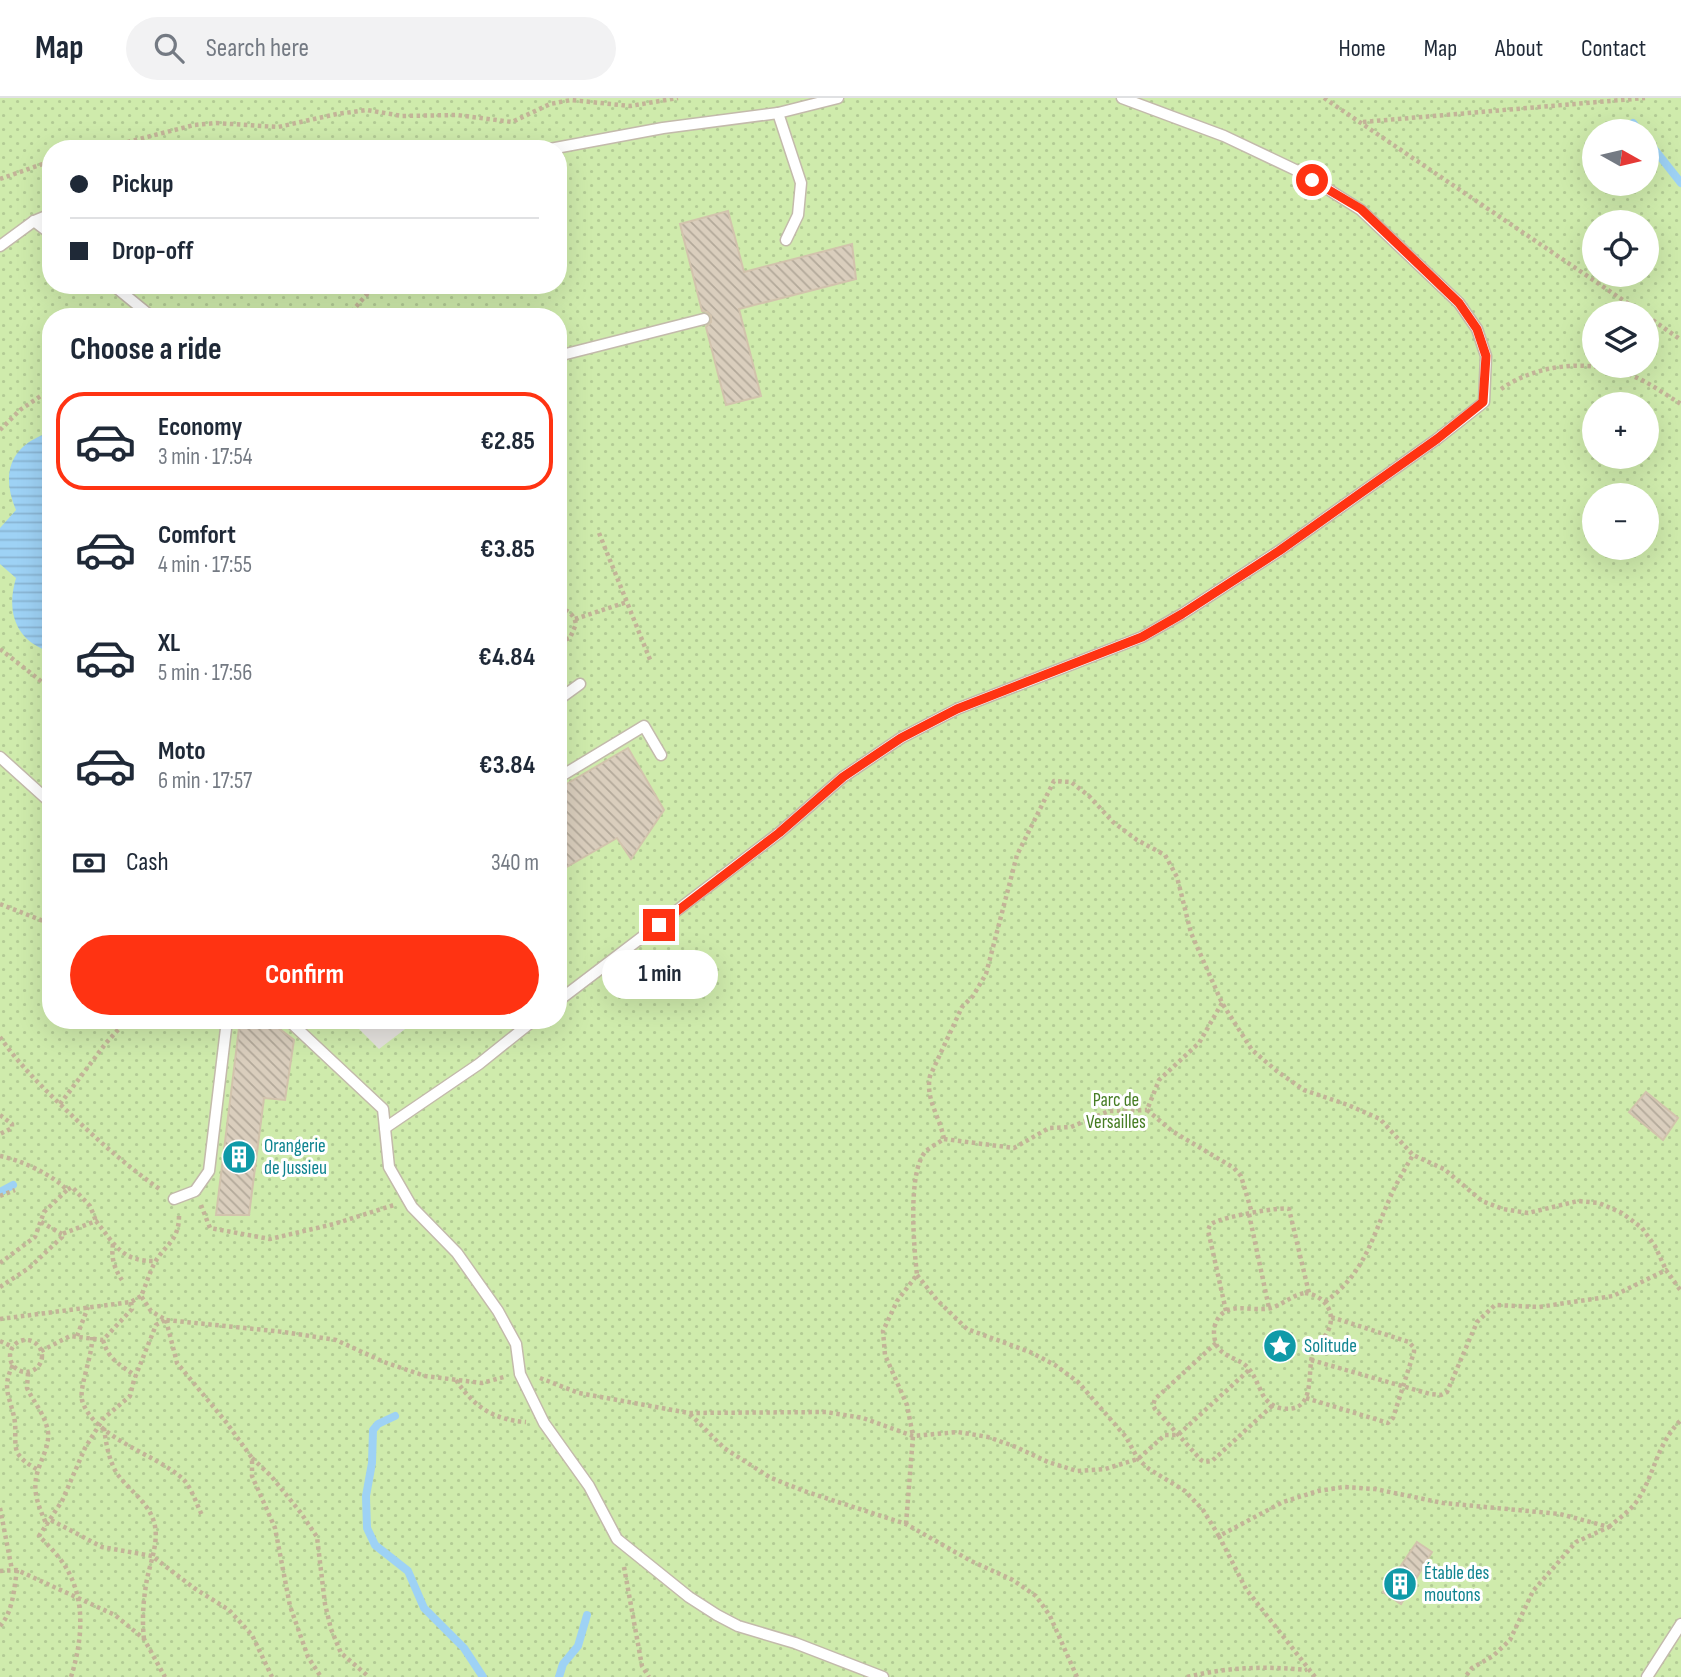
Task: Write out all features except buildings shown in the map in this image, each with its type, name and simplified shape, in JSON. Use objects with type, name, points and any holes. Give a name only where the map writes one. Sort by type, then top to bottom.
[{"type":"lane","points":[[567,146],[663,128],[778,113],[838,98]]},
{"type":"lane","points":[[567,994],[779,833],[843,777],[901,738],[957,709],[1142,637],[1182,614],[1279,551],[1437,439],[1483,402],[1486,356],[1477,329],[1459,303],[1361,209],[1301,173],[1224,136],[1122,98]]},
{"type":"lane","points":[[778,113],[801,183],[798,215],[786,240]]},
{"type":"lane","points":[[0,246],[42,218]]},
{"type":"lane","points":[[34,221],[42,227]]},
{"type":"lane","points":[[124,294],[141,308]]},
{"type":"lane","points":[[567,354],[704,319]]},
{"type":"lane","points":[[567,693],[580,684]]},
{"type":"lane","points":[[567,773],[644,726],[661,755]]},
{"type":"lane","points":[[0,757],[42,795]]},
{"type":"lane","points":[[174,1199],[195,1191],[209,1171],[226,1029]]},
{"type":"lane","points":[[298,1029],[383,1109],[389,1167],[412,1207],[457,1253],[498,1311],[516,1344],[520,1374],[544,1423],[589,1486],[617,1539],[689,1597],[738,1626],[795,1643],[883,1677]]},
{"type":"lane","points":[[385,1128],[479,1064],[523,1029]]},
{"type":"lane","points":[[1647,1677],[1681,1624]]},
{"type":"path","points":[[135,140],[194,125],[216,123],[278,127],[367,110],[402,116],[457,115],[512,122],[550,104],[571,100],[629,106],[678,98]]},
{"type":"path","points":[[1324,98],[1624,301]]},
{"type":"path","points":[[1362,122],[1645,98]]},
{"type":"path","points":[[0,179],[42,164]]},
{"type":"path","points":[[355,308],[367,294]]},
{"type":"path","points":[[1659,324],[1681,340]]},
{"type":"path","points":[[1483,402],[1504,386],[1541,370],[1594,366],[1635,377],[1681,404]]},
{"type":"path","points":[[0,430],[20,410],[42,395]]},
{"type":"path","points":[[599,533],[650,662]]},
{"type":"path","points":[[575,619],[627,602]]},
{"type":"path","points":[[567,611],[576,624],[574,634],[567,639]]},
{"type":"path","points":[[0,649],[42,682]]},
{"type":"path","points":[[944,1139],[940,1120],[932,1105],[928,1086],[930,1076],[962,1007],[973,996],[986,974],[1017,855],[1054,781],[1071,782],[1089,796],[1112,822],[1164,855],[1177,877],[1191,933],[1222,1003],[1252,1050],[1278,1072],[1304,1090],[1380,1119],[1413,1155],[1444,1169],[1482,1201],[1503,1209],[1528,1213],[1578,1201],[1598,1203],[1622,1213],[1642,1228],[1681,1290]]},
{"type":"path","points":[[0,904],[42,920]]},
{"type":"path","points":[[1147,1110],[1159,1080],[1199,1043],[1222,1003]]},
{"type":"path","points":[[60,1104],[119,1029]]},
{"type":"path","points":[[0,1037],[13,1056],[110,1151],[174,1199],[180,1218],[169,1248],[156,1261],[141,1296],[131,1302],[0,1320]]},
{"type":"path","points":[[1269,1308],[1241,1176],[1234,1168],[1172,1131],[1147,1110],[1109,1111],[1071,1127],[1049,1128],[1014,1149],[944,1139],[924,1153],[916,1176],[913,1231],[917,1275],[937,1300],[967,1329],[1030,1352],[1055,1365],[1078,1382],[1126,1437],[1138,1459],[1185,1491],[1203,1510],[1246,1590],[1315,1677]]},
{"type":"path","points":[[0,1115],[12,1124],[12,1128],[0,1134]]},
{"type":"path","points":[[1325,1302],[1344,1288],[1364,1258],[1390,1197],[1413,1155]]},
{"type":"path","points":[[0,1156],[18,1160],[59,1181],[67,1190]]},
{"type":"path","points":[[0,1263],[35,1237],[44,1212],[72,1187],[82,1195],[96,1221],[114,1243],[132,1259],[156,1261]]},
{"type":"path","points":[[0,1196],[15,1190]]},
{"type":"path","points":[[195,1191],[210,1228],[270,1239],[360,1216],[408,1200]]},
{"type":"path","points":[[1226,1311],[1208,1230],[1215,1222],[1282,1207],[1289,1209],[1309,1293]]},
{"type":"path","points":[[0,1287],[49,1251],[62,1234],[96,1221]]},
{"type":"path","points":[[41,1222],[62,1234]]},
{"type":"path","points":[[114,1243],[112,1255],[115,1269],[122,1280]]},
{"type":"path","points":[[1311,1360],[1441,1395],[1447,1392],[1477,1322],[1495,1305],[1539,1307],[1613,1296],[1666,1270]]},
{"type":"path","points":[[906,1524],[913,1436],[907,1405],[885,1355],[883,1332],[897,1301],[917,1275]]},
{"type":"path","points":[[1309,1293],[1325,1302],[1331,1317],[1328,1331],[1314,1349],[1311,1385],[1306,1398],[1291,1408],[1273,1405],[1263,1396],[1249,1370],[1224,1354],[1216,1343],[1215,1325],[1226,1311],[1239,1307],[1269,1308],[1295,1295],[1309,1293]]},
{"type":"path","points":[[141,1296],[151,1311],[166,1320],[336,1340],[384,1362],[425,1376],[482,1382],[520,1374],[540,1378],[579,1393],[689,1413],[826,1412],[863,1418],[913,1436],[958,1432],[988,1437],[1077,1471],[1105,1469],[1138,1459],[1165,1435],[1178,1435],[1249,1370]]},
{"type":"path","points":[[103,1340],[132,1309],[131,1302]]},
{"type":"path","points":[[77,1336],[88,1307]]},
{"type":"path","points":[[1306,1398],[1388,1423],[1393,1418],[1414,1352],[1413,1345],[1409,1342],[1331,1317]]},
{"type":"path","points":[[71,1677],[81,1642],[77,1599],[71,1577],[61,1559],[39,1536],[51,1520],[85,1448],[114,1407],[130,1396],[156,1325],[166,1320]]},
{"type":"path","points":[[166,1320],[177,1363],[226,1422],[251,1458],[271,1476],[301,1513],[317,1537],[324,1604],[331,1629],[341,1653],[369,1677]]},
{"type":"path","points":[[41,1352],[71,1336],[92,1336],[103,1340]]},
{"type":"path","points":[[92,1336],[92,1350],[81,1397],[88,1413],[102,1426],[185,1481],[203,1517]]},
{"type":"path","points":[[27,1340],[38,1345],[41,1352],[38,1368],[28,1373],[18,1371],[13,1365],[10,1352],[17,1343],[27,1340]]},
{"type":"path","points":[[103,1340],[106,1352],[114,1361],[136,1376]]},
{"type":"path","points":[[0,1341],[13,1347]]},
{"type":"path","points":[[1216,1343],[1153,1402],[1154,1409],[1205,1462],[1212,1461],[1273,1405]]},
{"type":"path","points":[[13,1365],[3,1383],[15,1421],[17,1450],[26,1463],[38,1470]]},
{"type":"path","points":[[28,1373],[27,1388],[38,1405],[48,1432],[48,1442],[35,1480],[36,1499],[47,1526]]},
{"type":"path","points":[[456,1380],[483,1410],[500,1419],[544,1423]]},
{"type":"path","points":[[689,1413],[724,1448],[771,1478],[906,1524],[971,1561],[1013,1580],[1036,1596],[1050,1616],[1077,1677]]},
{"type":"path","points":[[1465,1677],[1472,1668],[1493,1656],[1510,1640],[1533,1591],[1576,1542],[1609,1527],[1634,1505],[1649,1478],[1660,1448],[1669,1432],[1681,1420]]},
{"type":"path","points":[[102,1426],[116,1473],[145,1504],[154,1521],[157,1539],[145,1587],[142,1620],[144,1639]]},
{"type":"path","points":[[251,1458],[251,1476],[275,1528],[290,1606],[308,1657],[321,1677]]},
{"type":"path","points":[[1219,1536],[1283,1502],[1318,1491],[1344,1487],[1375,1489],[1443,1503],[1560,1514],[1609,1527]]},
{"type":"path","points":[[0,1508],[14,1570],[14,1596],[5,1621],[0,1626]]},
{"type":"path","points":[[51,1520],[102,1547],[152,1556],[229,1610],[252,1634],[272,1677]]},
{"type":"path","points":[[617,1539],[629,1588],[639,1654],[649,1677]]},
{"type":"path","points":[[0,1572],[14,1570],[114,1615],[144,1639],[165,1677]]},
{"type":"path","points":[[1187,1677],[1233,1667],[1308,1670]]},
{"type":"green space","name":"Parc de Versailles","points":[[0,98],[1681,98],[1681,1677],[0,1677]]},
{"type":"shaded area","points":[[359,1029],[405,1029],[379,1049]]},
{"type":"water","points":[[42,435],[42,648],[29,640],[16,623],[12,602],[16,578],[0,564],[0,528],[16,510],[11,497],[9,472],[18,452]]},
{"type":"waterway","points":[[1659,155],[1681,183]]},
{"type":"waterway","points":[[0,1192],[13,1185]]},
{"type":"waterway","points":[[395,1416],[378,1424],[373,1430],[372,1463],[366,1496],[367,1528],[375,1545],[408,1571],[424,1608],[464,1648],[483,1677]]},
{"type":"waterway","points":[[559,1677],[563,1664],[578,1646],[587,1615]]},
{"type":"place","name":"Orangerie de Jussieu","points":[[239,1157]]},
{"type":"place","name":"Solitude","points":[[1280,1346]]},
{"type":"place","name":"Étable des moutons","points":[[1400,1584]]},
{"type":"route","points":[[659,925],[779,833],[843,777],[901,738],[957,709],[1142,637],[1182,614],[1279,551],[1437,439],[1483,402],[1486,356],[1477,329],[1459,303],[1361,209],[1312,180]]}]
